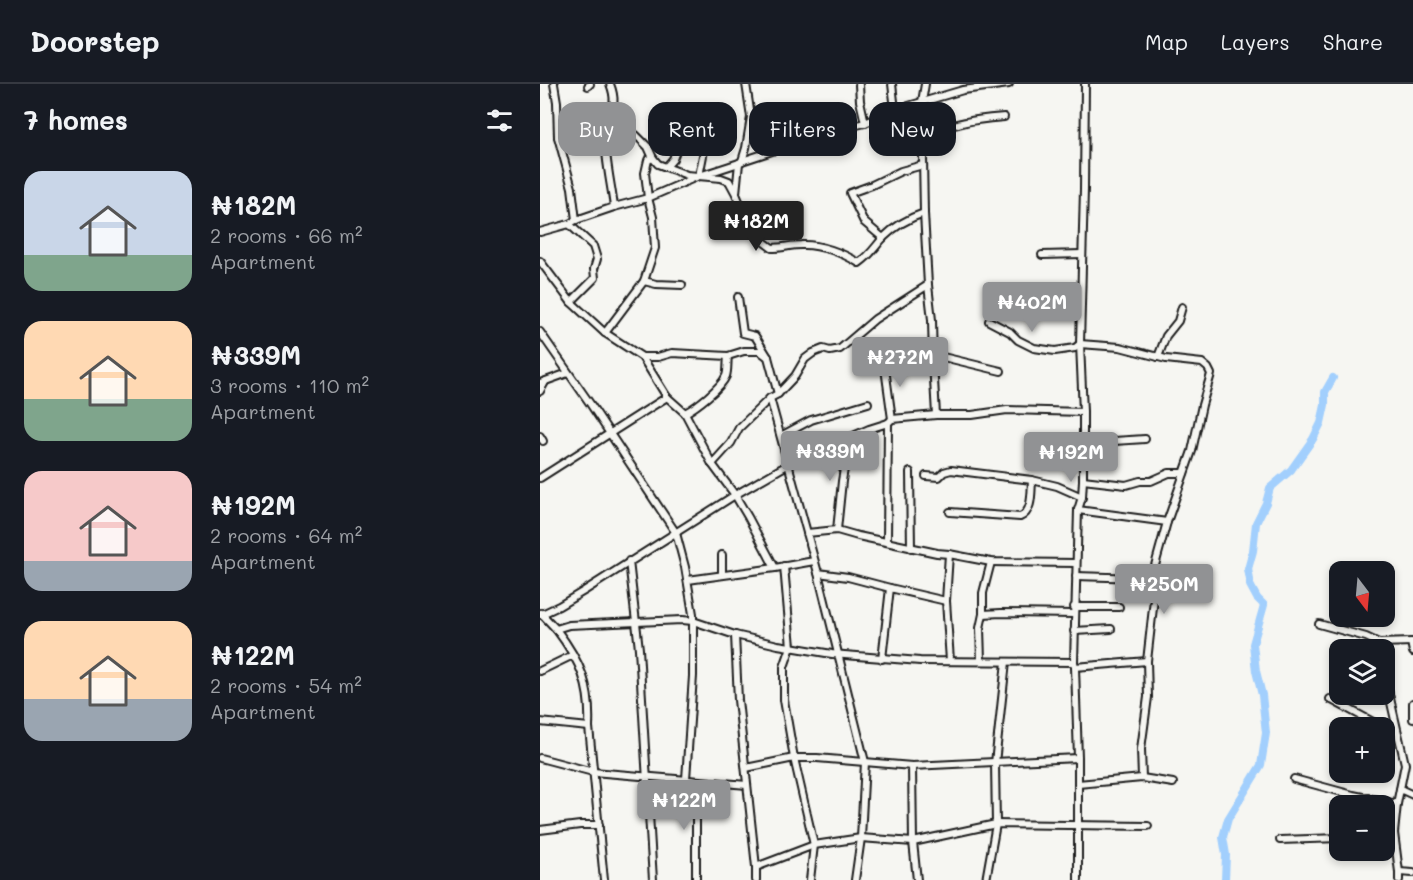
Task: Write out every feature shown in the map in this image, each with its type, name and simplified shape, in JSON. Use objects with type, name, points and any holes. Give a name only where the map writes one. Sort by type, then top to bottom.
[{"type":"street","points":[[554,84],[558,137]]},
{"type":"street","points":[[610,84],[614,94],[613,102]]},
{"type":"street","points":[[736,194],[751,117],[746,84]]},
{"type":"street","points":[[892,84],[894,102]]},
{"type":"street","points":[[925,84],[922,102],[963,90],[1009,84]]},
{"type":"street","points":[[1078,880],[1078,758],[1074,610],[1077,510],[1082,497],[1083,480],[1080,344],[1084,84]]},
{"type":"street","points":[[859,85],[865,123]]},
{"type":"street","points":[[956,125],[1004,117]]},
{"type":"street","points":[[540,232],[648,198],[699,176],[869,121]]},
{"type":"street","points":[[636,135],[648,147],[658,164],[687,175],[721,178],[729,181],[752,232],[772,248],[803,244],[817,246],[848,256],[859,263],[870,256],[883,238],[910,218],[924,213]]},
{"type":"street","points":[[563,156],[572,188],[576,220]]},
{"type":"street","points":[[607,156],[614,207]]},
{"type":"street","points":[[666,167],[674,156]]},
{"type":"street","points":[[699,176],[703,156]]},
{"type":"street","points":[[923,156],[924,213],[936,415]]},
{"type":"street","points":[[605,333],[644,282],[655,248],[653,218],[645,173],[648,160],[653,158]]},
{"type":"street","points":[[883,238],[864,222],[850,193],[901,171],[923,165]]},
{"type":"street","points":[[569,224],[593,246],[597,259],[594,269],[595,278],[571,302]]},
{"type":"street","points":[[1042,255],[1082,254]]},
{"type":"street","points":[[540,261],[571,302],[605,333],[642,357],[667,397],[685,413],[712,464],[735,495],[775,568]]},
{"type":"street","points":[[644,282],[682,285]]},
{"type":"street","points":[[712,464],[731,443],[739,428],[770,398],[778,394],[813,352],[823,349],[830,351],[840,349],[874,320],[928,285]]},
{"type":"street","points":[[738,297],[743,333],[755,336],[768,357],[778,394]]},
{"type":"street","points":[[1158,357],[1166,336],[1178,321],[1182,307]]},
{"type":"street","points":[[989,321],[1034,348],[1055,351],[1075,348],[1080,344],[1119,347],[1158,357],[1202,363],[1208,368],[1211,374],[1192,451],[1167,522],[1151,580]]},
{"type":"street","points":[[540,332],[676,533],[688,580],[693,621],[693,676],[686,779]]},
{"type":"street","points":[[642,357],[658,357],[672,352],[728,356],[744,351],[760,351],[768,357]]},
{"type":"street","points":[[685,413],[707,398],[722,381],[726,375],[728,356]]},
{"type":"street","points":[[933,362],[943,357],[1001,372]]},
{"type":"street","points":[[884,361],[890,421],[887,542]]},
{"type":"street","points":[[540,391],[543,382],[568,373]]},
{"type":"street","points":[[540,478],[667,397]]},
{"type":"street","points":[[770,398],[818,573],[865,762],[861,838],[855,880]]},
{"type":"street","points":[[781,436],[811,420],[868,403]]},
{"type":"street","points":[[604,880],[589,727],[590,705],[584,675],[567,643],[540,614],[584,591],[735,495],[789,464],[890,421],[1007,410],[1083,412]]},
{"type":"street","points":[[837,530],[849,439]]},
{"type":"street","points":[[1083,443],[1145,439]]},
{"type":"street","points":[[926,476],[939,477],[951,470],[1032,480],[1057,486],[1082,497]]},
{"type":"street","points":[[910,472],[911,548]]},
{"type":"street","points":[[1083,480],[1126,485],[1151,481],[1169,472],[1184,473]]},
{"type":"street","points":[[950,512],[1024,516],[1030,503],[1032,480]]},
{"type":"street","points":[[1077,510],[1167,522]]},
{"type":"street","points":[[807,533],[837,530],[937,554],[991,562],[1076,563]]},
{"type":"street","points":[[949,554],[946,601],[950,661]]},
{"type":"street","points":[[722,555],[722,575]]},
{"type":"street","points":[[629,561],[639,649],[653,880]]},
{"type":"street","points":[[688,580],[814,561]]},
{"type":"street","points":[[981,660],[980,628],[983,614],[983,592],[991,562]]},
{"type":"street","points":[[784,566],[791,646],[784,667],[784,700],[794,758],[814,845],[810,880]]},
{"type":"street","points":[[818,573],[848,577],[946,601]]},
{"type":"street","points":[[1076,576],[1151,580],[1157,585],[1147,661],[1148,697],[1141,749],[1142,778]]},
{"type":"street","points":[[882,658],[890,588]]},
{"type":"street","points":[[983,614],[1119,607]]},
{"type":"street","points":[[556,629],[568,625],[682,620],[693,621],[735,635],[839,655],[1074,664],[1147,661]]},
{"type":"street","points":[[1319,624],[1369,639]]},
{"type":"street","points":[[1074,631],[1111,629]]},
{"type":"street","points":[[735,635],[738,700],[756,880]]},
{"type":"street","points":[[1395,644],[1412,642],[1413,652]]},
{"type":"street","points":[[540,671],[573,655]]},
{"type":"street","points":[[986,880],[996,824],[995,763],[1006,662]]},
{"type":"street","points":[[1413,703],[1413,719]]},
{"type":"street","points":[[1341,705],[1364,717]]},
{"type":"street","points":[[1391,705],[1405,764],[1395,818]]},
{"type":"street","points":[[540,722],[589,727]]},
{"type":"street","points":[[540,758],[593,772],[747,785]]},
{"type":"street","points":[[746,768],[794,758],[912,766],[1078,758]]},
{"type":"street","points":[[912,766],[913,842],[917,880]]},
{"type":"street","points":[[1078,784],[1142,778],[1173,783]]},
{"type":"street","points":[[1294,778],[1353,795],[1396,804]]},
{"type":"street","points":[[696,781],[696,880]]},
{"type":"street","points":[[1400,789],[1413,795]]},
{"type":"street","points":[[756,867],[814,845],[861,838],[913,842],[996,824],[1148,826]]},
{"type":"street","points":[[540,830],[599,825]]},
{"type":"street","points":[[1280,840],[1329,838]]},
{"type":"street","points":[[1395,841],[1399,880]]},
{"type":"street","points":[[1399,872],[1413,873]]},
{"type":"waterway","points":[[1225,880],[1226,855],[1223,837],[1228,819],[1261,765],[1266,733],[1253,644],[1264,605],[1250,585],[1248,569],[1253,551],[1256,523],[1266,503],[1270,488],[1291,470],[1313,439],[1321,423],[1325,392],[1333,378]]}]
